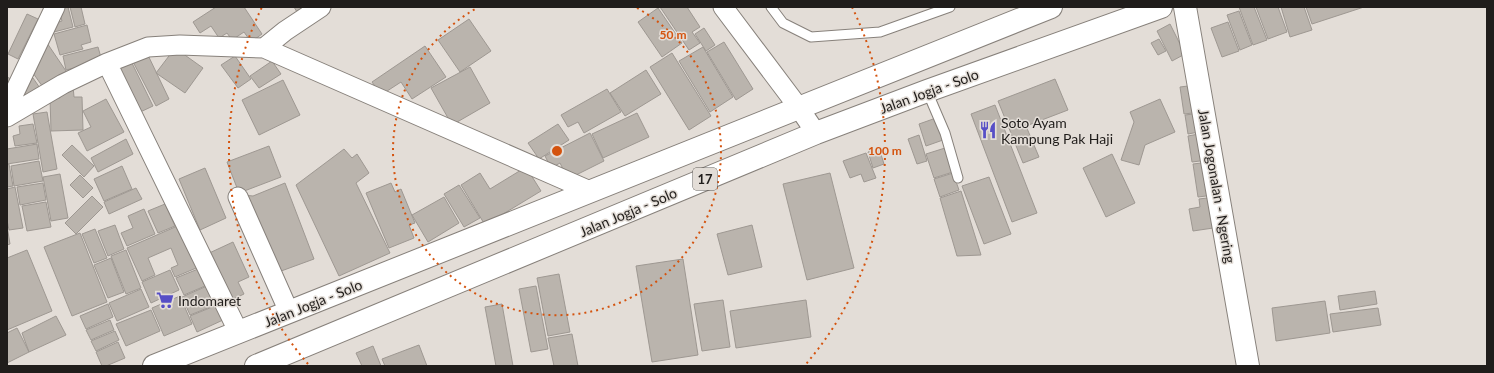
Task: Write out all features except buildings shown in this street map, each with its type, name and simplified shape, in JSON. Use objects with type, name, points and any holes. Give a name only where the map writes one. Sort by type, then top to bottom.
[{"type":"main road","name":"Jalan Jogja - Solo","points":[[154,366],[1051,7]]},
{"type":"main road","name":"Jalan Jogja - Solo","points":[[256,366],[816,133],[927,91],[1161,7]]},
{"type":"main road","name":"Jalan Jogonalan - Ngering","points":[[1185,7],[1248,366]]},
{"type":"street","points":[[7,108],[55,7]]},
{"type":"street","points":[[264,48],[285,31],[321,7]]},
{"type":"street","points":[[723,7],[816,133]]},
{"type":"street","points":[[7,117],[63,84],[107,63],[148,47],[180,45],[264,48],[590,191]]},
{"type":"street","points":[[107,63],[239,333]]},
{"type":"street","points":[[238,197],[289,312]]},
{"type":"lane","points":[[771,7],[783,23],[811,37],[880,32],[950,7]]},
{"type":"lane","points":[[927,91],[945,133],[958,178]]},
{"type":"place","name":"Soto Ayam Kampung Pak Haji","points":[[988,130]]},
{"type":"place","name":"Indomaret","points":[[165,300]]}]
